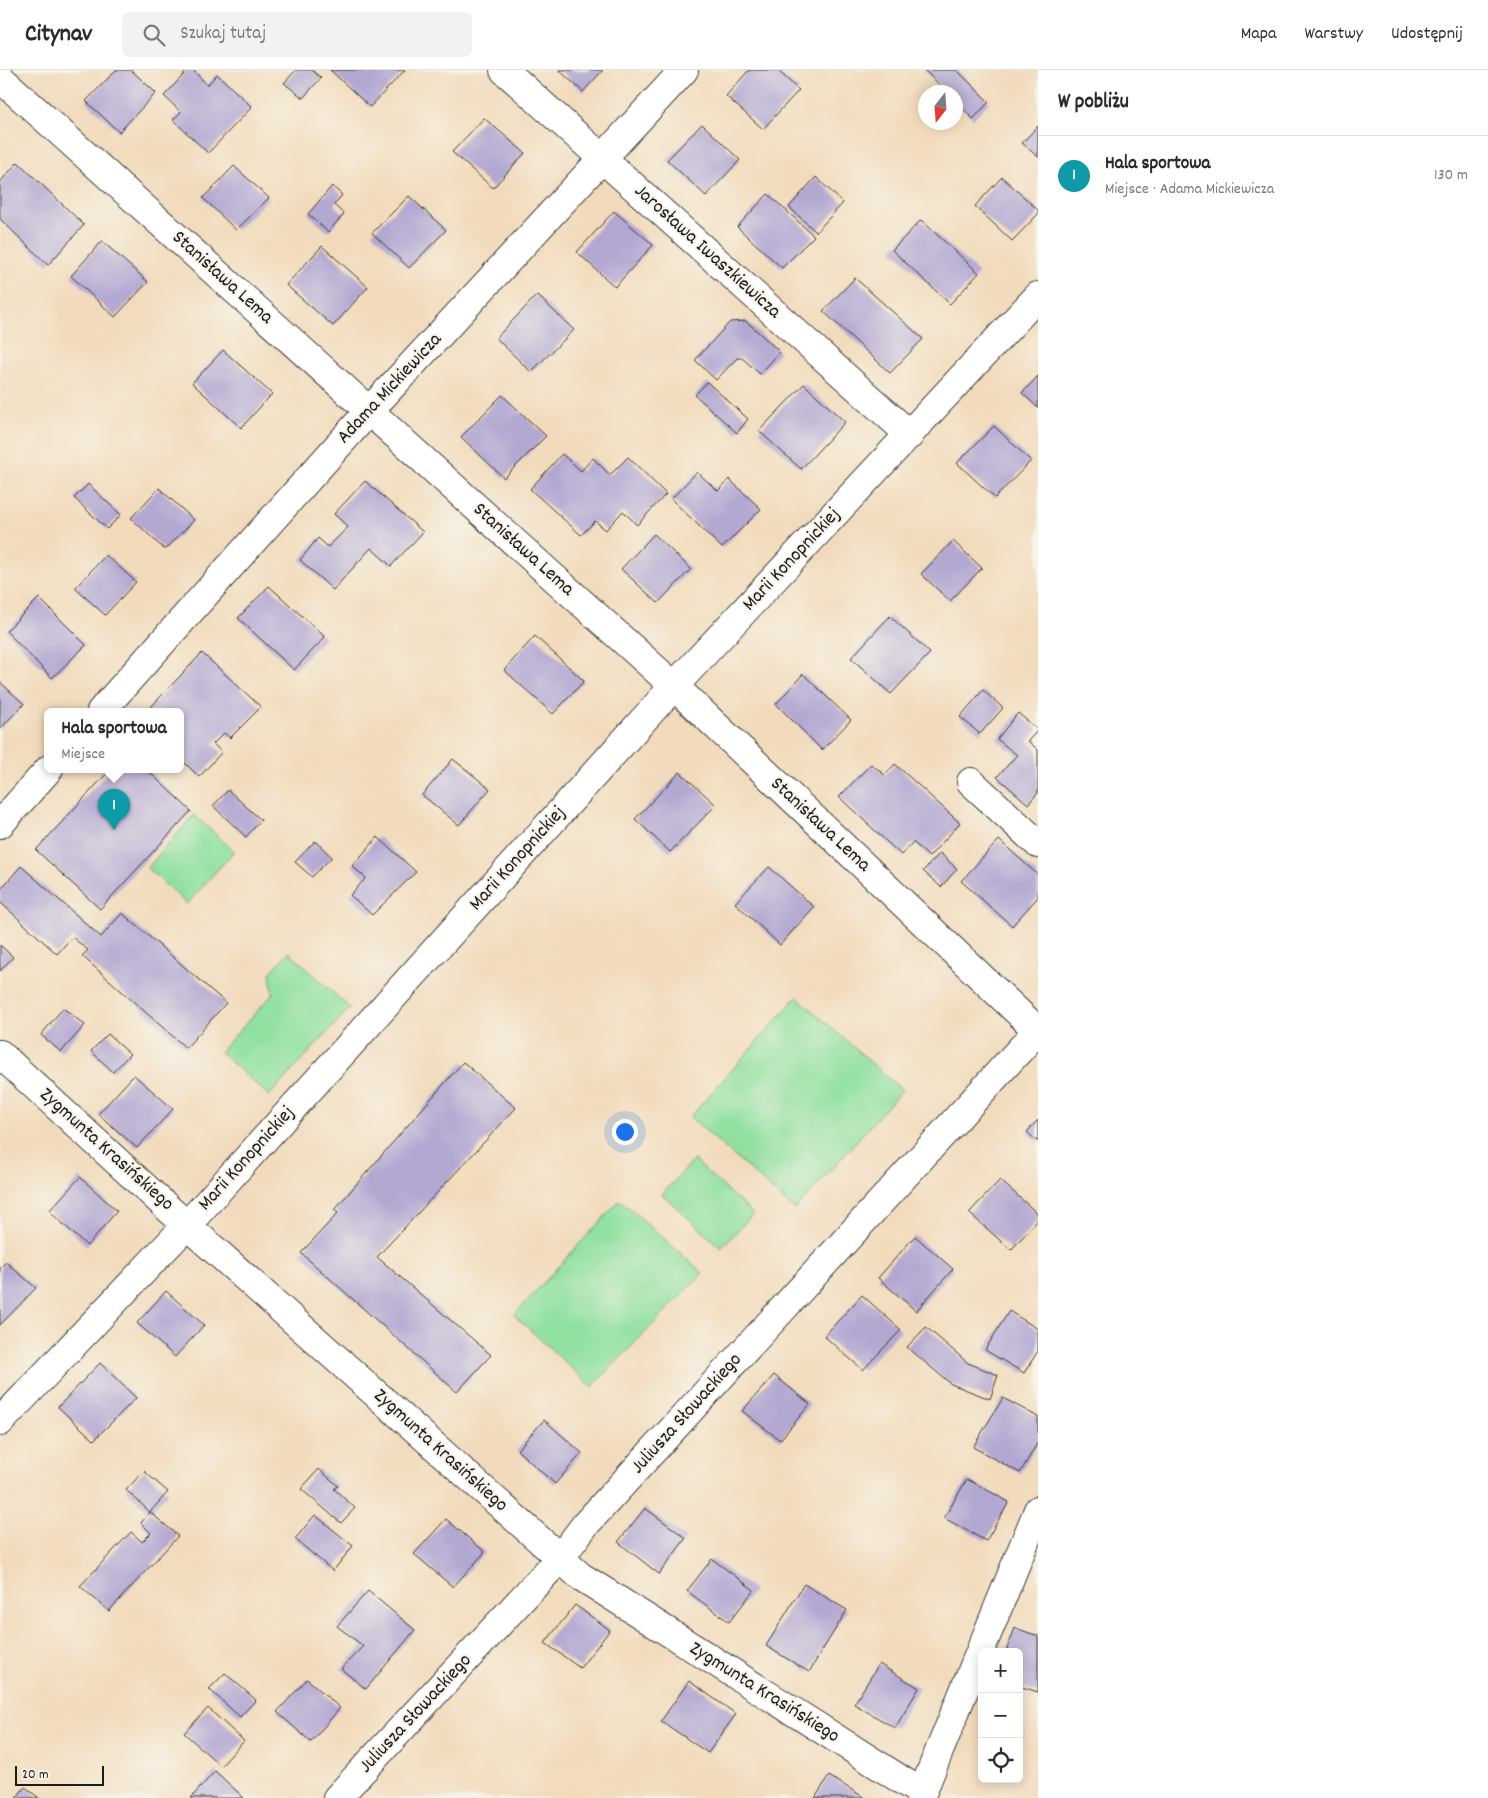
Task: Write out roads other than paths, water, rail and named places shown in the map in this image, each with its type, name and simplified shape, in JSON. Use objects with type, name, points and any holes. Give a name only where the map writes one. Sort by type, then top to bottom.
[{"type":"street","name":"Jarosława Iwaszkiewicza","points":[[504,70],[910,435]]},
{"type":"street","name":"Adama Mickiewicza","points":[[104,708],[369,411],[684,70]]},
{"type":"street","name":"Stanisława Lema","points":[[0,78],[674,686],[1038,1031]]},
{"type":"street","name":"Marii Konopnickiej","points":[[0,1422],[187,1225],[674,686],[1038,296]]},
{"type":"street","points":[[0,824],[45,773]]},
{"type":"street","points":[[971,782],[1038,844]]},
{"type":"street","name":"Juliusza Słowackiego","points":[[337,1798],[560,1558],[585,1525],[1038,1031]]},
{"type":"street","name":"Zygmunta Krasińskiego","points":[[0,1054],[187,1225],[580,1576],[921,1796]]},
{"type":"street","points":[[921,1796],[1038,1510]]},
{"type":"place","name":"Hala sportowa","points":[[114,830]]}]
